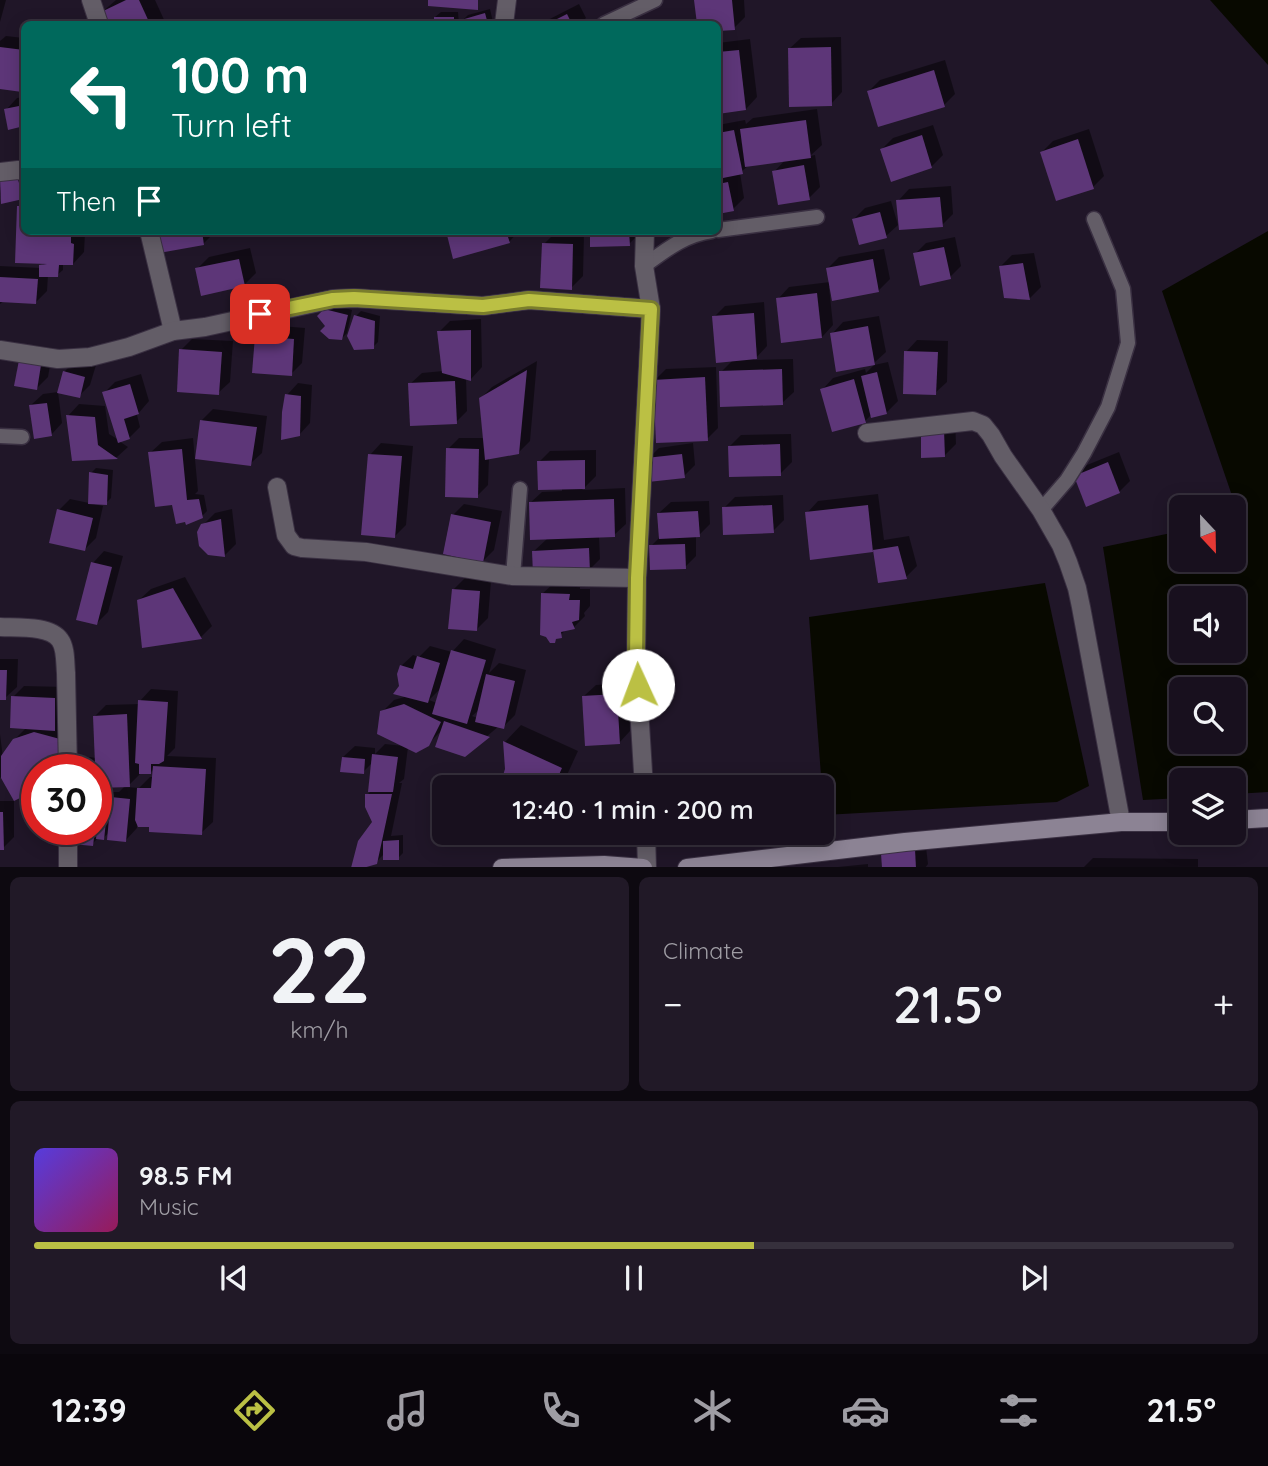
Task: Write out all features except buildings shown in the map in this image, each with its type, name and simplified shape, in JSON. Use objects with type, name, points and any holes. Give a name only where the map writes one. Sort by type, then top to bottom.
[{"type":"street","points":[[91,0],[98,21]]},
{"type":"street","points":[[504,21],[507,0]]},
{"type":"street","points":[[0,172],[21,170]]},
{"type":"street","points":[[150,235],[173,331]]},
{"type":"street","points":[[643,775],[636,659],[637,578],[651,309],[644,266],[645,235]]},
{"type":"street","points":[[0,350],[75,359],[129,347],[173,331],[205,327],[333,299],[483,306],[529,300],[651,309]]},
{"type":"street","points":[[867,433],[972,421],[983,425],[1041,510],[1062,545],[1077,588],[1121,822]]},
{"type":"street","points":[[277,487],[286,535],[294,546],[366,552],[513,576],[637,578]]},
{"type":"street","points":[[0,626],[45,631],[56,635],[61,641],[66,673],[68,754]]},
{"type":"street","points":[[1246,819],[1268,818]]},
{"type":"street","points":[[687,867],[799,861],[905,842],[1121,822],[1169,822]]},
{"type":"street","points":[[68,845],[68,867]]},
{"type":"street","points":[[502,867],[645,867],[646,845]]},
{"type":"lane","points":[[610,21],[655,0]]},
{"type":"lane","points":[[721,230],[817,216]]},
{"type":"lane","points":[[1041,510],[1067,480],[1102,419],[1119,376],[1128,343],[1123,289],[1094,219]]},
{"type":"lane","points":[[644,266],[692,235]]},
{"type":"lane","points":[[0,436],[22,437]]},
{"type":"lane","points":[[513,576],[520,489]]},
{"type":"shaded area","points":[[1210,0],[1268,0],[1268,65]]},
{"type":"shaded area","points":[[1268,231],[1268,792],[1246,793],[1246,768],[1169,768],[1169,799],[1143,800],[1103,547],[1169,533],[1169,572],[1246,572],[1246,495],[1232,495],[1162,291]]},
{"type":"shaded area","points":[[1045,583],[1089,786],[1057,802],[834,814],[834,775],[821,775],[809,617]]},
{"type":"route","points":[[260,314],[333,299],[354,298],[483,306],[529,300],[651,309],[637,578],[638,685]]}]
